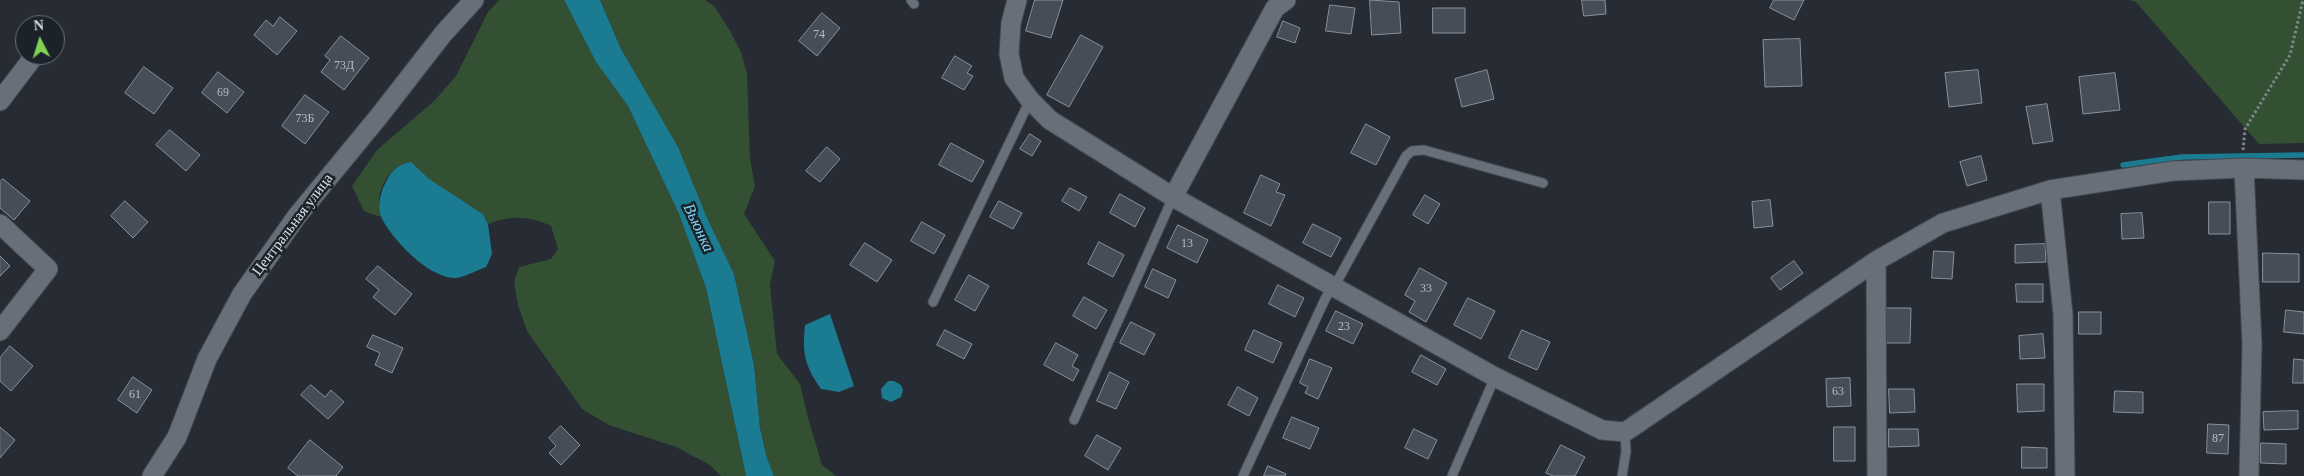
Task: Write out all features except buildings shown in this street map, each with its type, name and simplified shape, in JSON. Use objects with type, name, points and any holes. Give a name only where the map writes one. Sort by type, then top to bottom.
[{"type":"street","name":"Центральная улица","points":[[152,476],[177,437],[207,359],[242,294],[297,216],[380,115],[443,34],[474,0]]},
{"type":"street","points":[[1017,0],[1012,23],[1009,54],[1014,78],[1030,100],[1050,120],[1173,197],[1495,377],[1602,430],[1625,432],[1876,261],[1943,223],[2050,190],[2173,171],[2244,168],[2304,170]]},
{"type":"street","points":[[1173,197],[1270,16],[1275,8],[1286,0]]},
{"type":"street","points":[[0,101],[27,65]]},
{"type":"street","points":[[2244,168],[2252,344],[2249,476]]},
{"type":"street","points":[[2050,190],[2063,314],[2065,476]]},
{"type":"street","points":[[0,224],[48,269],[0,331]]},
{"type":"street","points":[[1876,261],[1877,476]]},
{"type":"lane","points":[[933,302],[1030,100]]},
{"type":"lane","points":[[1243,476],[1326,297],[1334,287],[1406,156],[1412,151],[1424,150],[1543,183]]},
{"type":"lane","points":[[1074,420],[1173,197]]},
{"type":"lane","points":[[1452,476],[1495,377]]},
{"type":"lane","points":[[1622,476],[1626,452],[1625,432]]},
{"type":"path","points":[[2242,141],[2245,129],[2290,55],[2303,0]]},
{"type":"green space","points":[[499,0],[564,0],[596,62],[628,106],[679,214],[706,288],[746,476],[721,476],[710,465],[676,447],[609,425],[582,409],[527,331],[518,305],[514,282],[519,267],[551,259],[558,249],[551,226],[535,220],[520,218],[504,219],[488,224],[483,214],[428,179],[411,162],[395,168],[382,187],[379,195],[381,217],[364,211],[352,186],[377,150],[434,101],[456,76],[488,12]]},
{"type":"green space","points":[[600,0],[705,0],[714,6],[741,52],[747,74],[750,159],[755,186],[744,214],[775,261],[770,285],[777,354],[800,384],[822,465],[836,476],[774,476],[767,458],[760,428],[754,365],[734,274],[621,49]]},
{"type":"green space","points":[[2129,0],[2304,0],[2304,143],[2259,144],[2136,2]]},
{"type":"water","name":"Вьюнка","points":[[564,0],[600,0],[621,49],[678,147],[707,218],[734,274],[754,365],[760,428],[767,458],[774,476],[746,476],[706,288],[679,214],[628,106],[596,62]]},
{"type":"water","points":[[411,162],[429,179],[483,214],[488,224],[492,254],[486,267],[461,277],[443,276],[422,264],[394,237],[382,219],[380,200],[382,190],[393,171],[402,164]]},
{"type":"water","points":[[830,314],[854,386],[839,392],[821,389],[808,366],[804,344],[805,325]]},
{"type":"water","points":[[888,381],[894,381],[901,385],[903,390],[901,397],[891,402],[882,398],[881,389]]},
{"type":"waterway","points":[[2123,165],[2182,157],[2304,155]]}]
